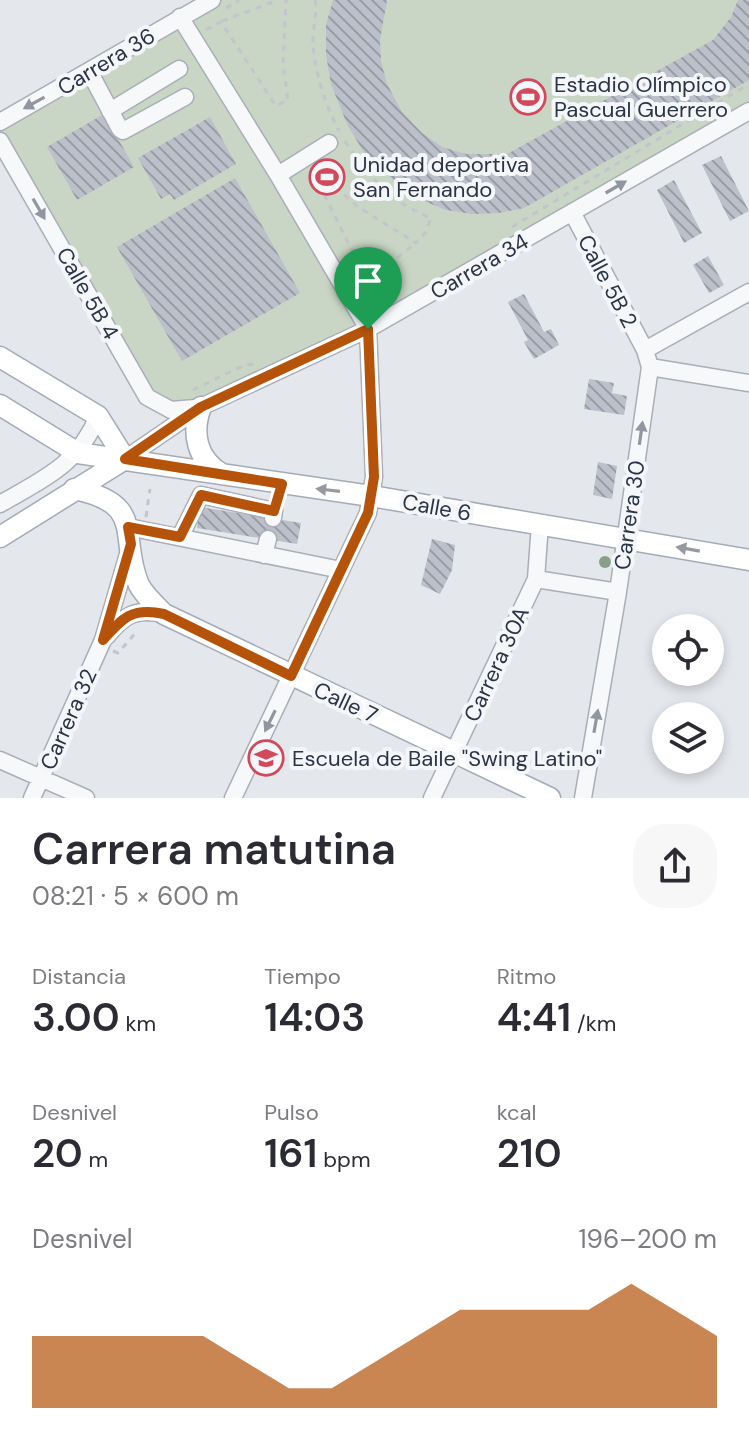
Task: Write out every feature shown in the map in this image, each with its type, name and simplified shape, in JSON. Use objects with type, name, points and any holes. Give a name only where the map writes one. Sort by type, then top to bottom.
[{"type":"main road","points":[[0,357],[98,416],[125,459]]},
{"type":"main road","name":"Calle 6","points":[[0,405],[78,453],[371,496],[749,560]]},
{"type":"main road","points":[[201,407],[196,419],[198,445],[211,468],[222,474]]},
{"type":"main road","name":"Carrera 34","points":[[0,537],[125,459]]},
{"type":"main road","name":"Calle 7","points":[[74,489],[97,494],[118,510],[135,534],[134,570],[139,583],[143,592],[164,614],[550,798]]},
{"type":"street","name":"Carrera 36","points":[[0,122],[201,2]]},
{"type":"street","points":[[180,17],[368,329],[374,477],[368,513],[233,798]]},
{"type":"street","points":[[110,111],[179,69]]},
{"type":"street","points":[[89,71],[120,129],[127,130],[185,97]]},
{"type":"street","name":"Carrera 34","points":[[125,459],[201,407],[368,329],[749,111]]},
{"type":"street","name":"Calle 5B 4","points":[[0,141],[147,397],[171,410],[201,407]]},
{"type":"street","points":[[278,175],[329,143]]},
{"type":"street","name":"Calle 5B 2","points":[[572,212],[647,358]]},
{"type":"street","points":[[647,358],[749,292]]},
{"type":"street","points":[[647,358],[749,383]]},
{"type":"street","name":"Carrera 30","points":[[583,798],[626,538],[647,358]]},
{"type":"street","points":[[0,504],[60,469],[78,453],[91,435],[98,416]]},
{"type":"street","points":[[180,537],[201,495],[274,515],[282,484]]},
{"type":"street","name":"Carrera 30A","points":[[432,798],[536,579],[540,524]]},
{"type":"street","points":[[135,534],[266,547],[341,570]]},
{"type":"street","name":"Carrera 32","points":[[32,798],[103,640],[135,534]]},
{"type":"street","points":[[536,579],[618,592]]},
{"type":"street","name":"Carrera 32","points":[[103,640],[133,613],[146,610],[164,614]]},
{"type":"street","points":[[0,760],[86,798]]},
{"type":"path","points":[[205,32],[221,22],[278,0]]},
{"type":"path","points":[[221,22],[276,106],[288,100],[283,64],[286,0]]},
{"type":"path","points":[[315,0],[315,63],[332,117],[355,158],[373,179],[403,204],[431,218],[425,233],[416,243],[367,281],[361,290]]},
{"type":"path","points":[[509,229],[749,84]]},
{"type":"path","points":[[367,281],[323,192],[333,185],[358,207],[416,243]]},
{"type":"path","points":[[135,534],[150,489]]},
{"type":"green space","name":"Unidad deportiva San Fernando","points":[[212,0],[749,0],[749,111],[368,329],[184,410],[147,397],[0,141],[0,122]]},
{"type":"building","points":[[333,0],[387,0],[380,40],[387,84],[402,112],[422,133],[442,147],[466,154],[507,154],[713,40],[731,17],[738,0],[749,0],[749,80],[524,208],[472,214],[446,210],[419,199],[378,168],[363,151],[347,124],[331,84],[326,55],[326,25]]},
{"type":"building","points":[[104,114],[134,167],[77,200],[47,147]]},
{"type":"building","points":[[210,117],[236,164],[174,200],[170,194],[161,199],[138,158]]},
{"type":"building","points":[[721,156],[749,211],[730,221],[702,165]]},
{"type":"building","points":[[235,178],[300,293],[182,361],[117,247]]},
{"type":"building","points":[[674,180],[702,233],[684,243],[657,190]]},
{"type":"building","points":[[708,256],[724,285],[709,293],[693,265]]},
{"type":"building","points":[[524,294],[544,332],[551,329],[559,345],[534,359],[524,342],[528,340],[508,302]]},
{"type":"building","points":[[589,379],[614,383],[612,393],[627,396],[624,415],[584,409]]},
{"type":"building","points":[[598,462],[617,466],[612,499],[593,495]]},
{"type":"building","points":[[200,507],[301,523],[297,544],[197,528]]},
{"type":"building","points":[[432,539],[455,545],[452,570],[440,594],[421,585]]},
{"type":"place","name":"Estadio Olímpico Pascual Guerrero","points":[[528,97]]},
{"type":"place","name":"Unidad deportiva San Fernando","points":[[327,177]]},
{"type":"place","name":"Escuela de Baile \"Swing Latino\"","points":[[266,758]]},
{"type":"route","points":[[368,329],[374,477],[368,513],[291,676],[164,614],[146,610],[122,620],[103,640],[131,544],[128,527],[180,537],[201,495],[274,511],[282,484],[125,459],[201,407],[368,329]]}]
